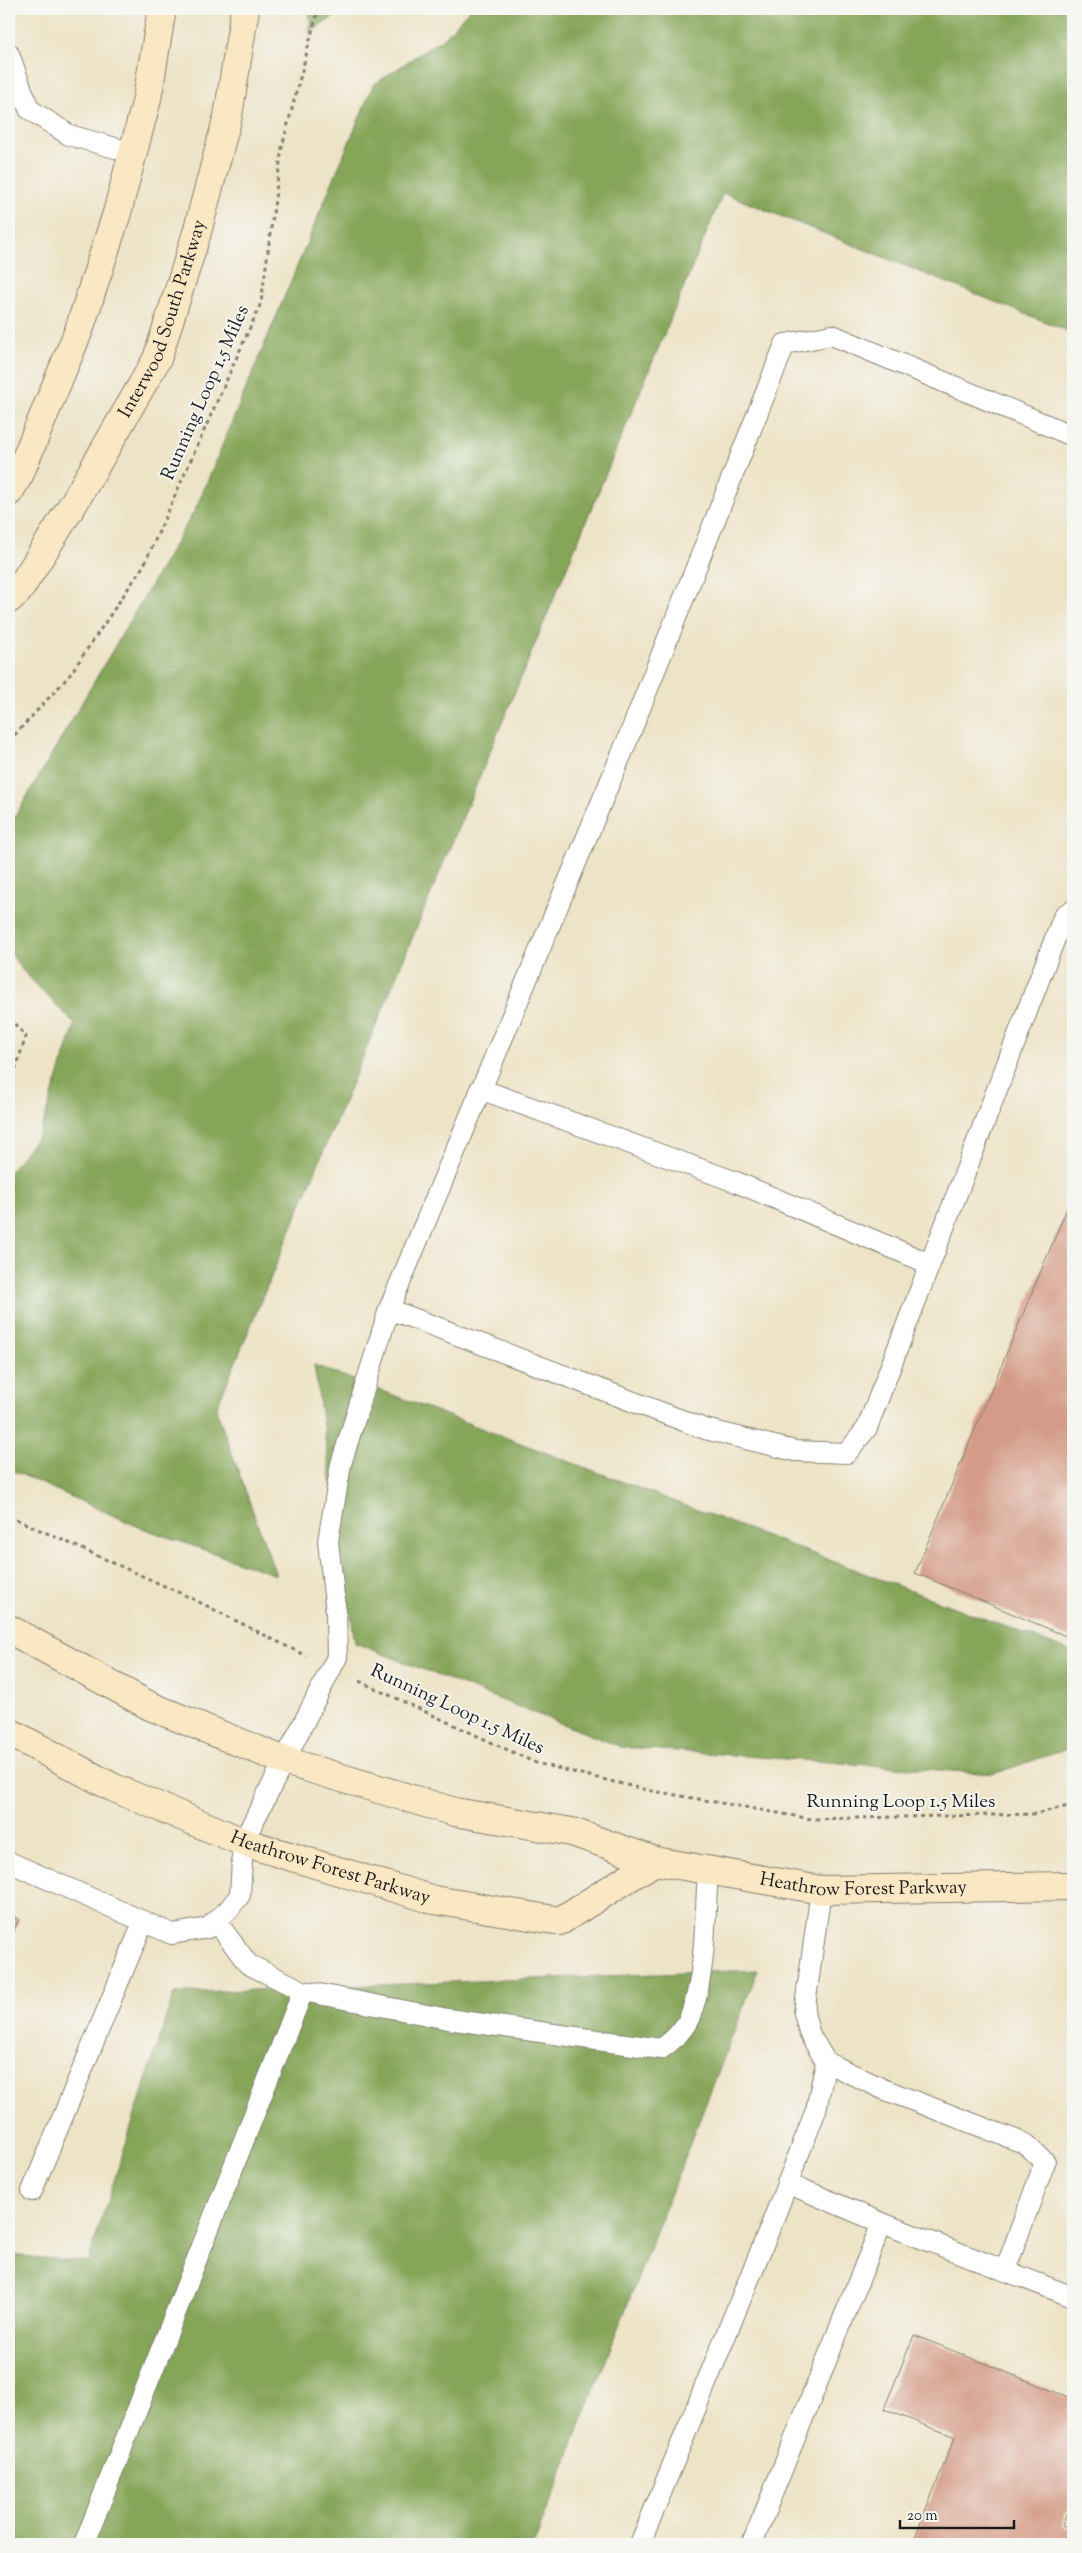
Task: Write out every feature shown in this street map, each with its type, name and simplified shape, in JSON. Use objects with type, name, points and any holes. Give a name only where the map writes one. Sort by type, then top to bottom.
[{"type":"street","points":[[9,492],[19,475],[79,330],[117,213],[148,99],[162,9]]},
{"type":"street","name":"Interwood South Parkway","points":[[9,599],[19,590],[75,501],[157,359],[196,236],[228,116],[245,9]]},
{"type":"street","name":"Heathrow Forest Parkway","points":[[9,1629],[150,1706],[285,1761],[455,1812],[572,1832],[655,1861],[821,1890],[1073,1886]]},
{"type":"street","name":"Heathrow Forest Parkway","points":[[9,1732],[112,1787],[243,1842],[434,1900],[560,1921],[655,1861]]},
{"type":"lane","points":[[9,54],[29,109],[69,135],[133,153]]},
{"type":"lane","points":[[9,1862],[143,1923],[172,1934],[208,1928],[216,1922],[240,1895],[243,1842],[337,1657],[336,1622],[328,1541],[341,1464],[389,1309],[625,746],[786,344],[832,335],[1073,436]]},
{"type":"lane","points":[[389,1309],[705,1428],[795,1452],[847,1453],[867,1428],[1064,916],[1073,910]]},
{"type":"lane","points":[[480,1089],[736,1182],[930,1264]]},
{"type":"lane","points":[[216,1922],[248,1964],[303,1991],[448,2019],[661,2049],[675,2040],[692,2012],[699,1979],[708,1870]]},
{"type":"lane","points":[[821,1890],[804,2013],[810,2035],[826,2062],[883,2089],[1026,2144],[1046,2162],[1005,2271]]},
{"type":"lane","points":[[32,2191],[143,1923]]},
{"type":"lane","points":[[84,2544],[303,1991]]},
{"type":"lane","points":[[640,2544],[816,2110],[826,2062]]},
{"type":"lane","points":[[787,2183],[882,2223],[1073,2297]]},
{"type":"lane","points":[[752,2544],[882,2223]]},
{"type":"path","name":"Running Loop 1.5 Miles","points":[[9,741],[70,676],[144,565],[261,303],[282,147],[318,9]]},
{"type":"path","points":[[9,1018],[26,1036],[9,1090]]},
{"type":"path","name":"Running Loop 1.5 Miles","points":[[9,1516],[189,1597],[332,1668],[536,1764],[647,1790],[812,1818],[1034,1814],[1073,1805]]},
{"type":"green space","points":[[309,9],[345,9],[310,33]]},
{"type":"green space","points":[[470,9],[1073,9],[1073,333],[723,193],[216,1409],[276,1575],[139,1527],[9,1469],[9,1173],[40,1133],[75,1024],[23,971],[9,951],[9,827],[196,508],[373,85],[445,37]]},
{"type":"green space","points":[[314,1365],[1070,1651],[1073,1644],[1073,1747],[993,1774],[621,1747],[355,1643]]},
{"type":"green space","points":[[758,1970],[534,2544],[9,2544],[9,2255],[88,2262],[174,1993]]},
{"type":"building","points":[[1073,1194],[1073,1639],[915,1573]]},
{"type":"building","points":[[9,1915],[19,1919],[9,1943]]},
{"type":"building","points":[[914,2335],[1073,2399],[1073,2498],[1062,2526],[1073,2530],[1073,2544],[912,2544],[955,2437],[884,2409]]}]
